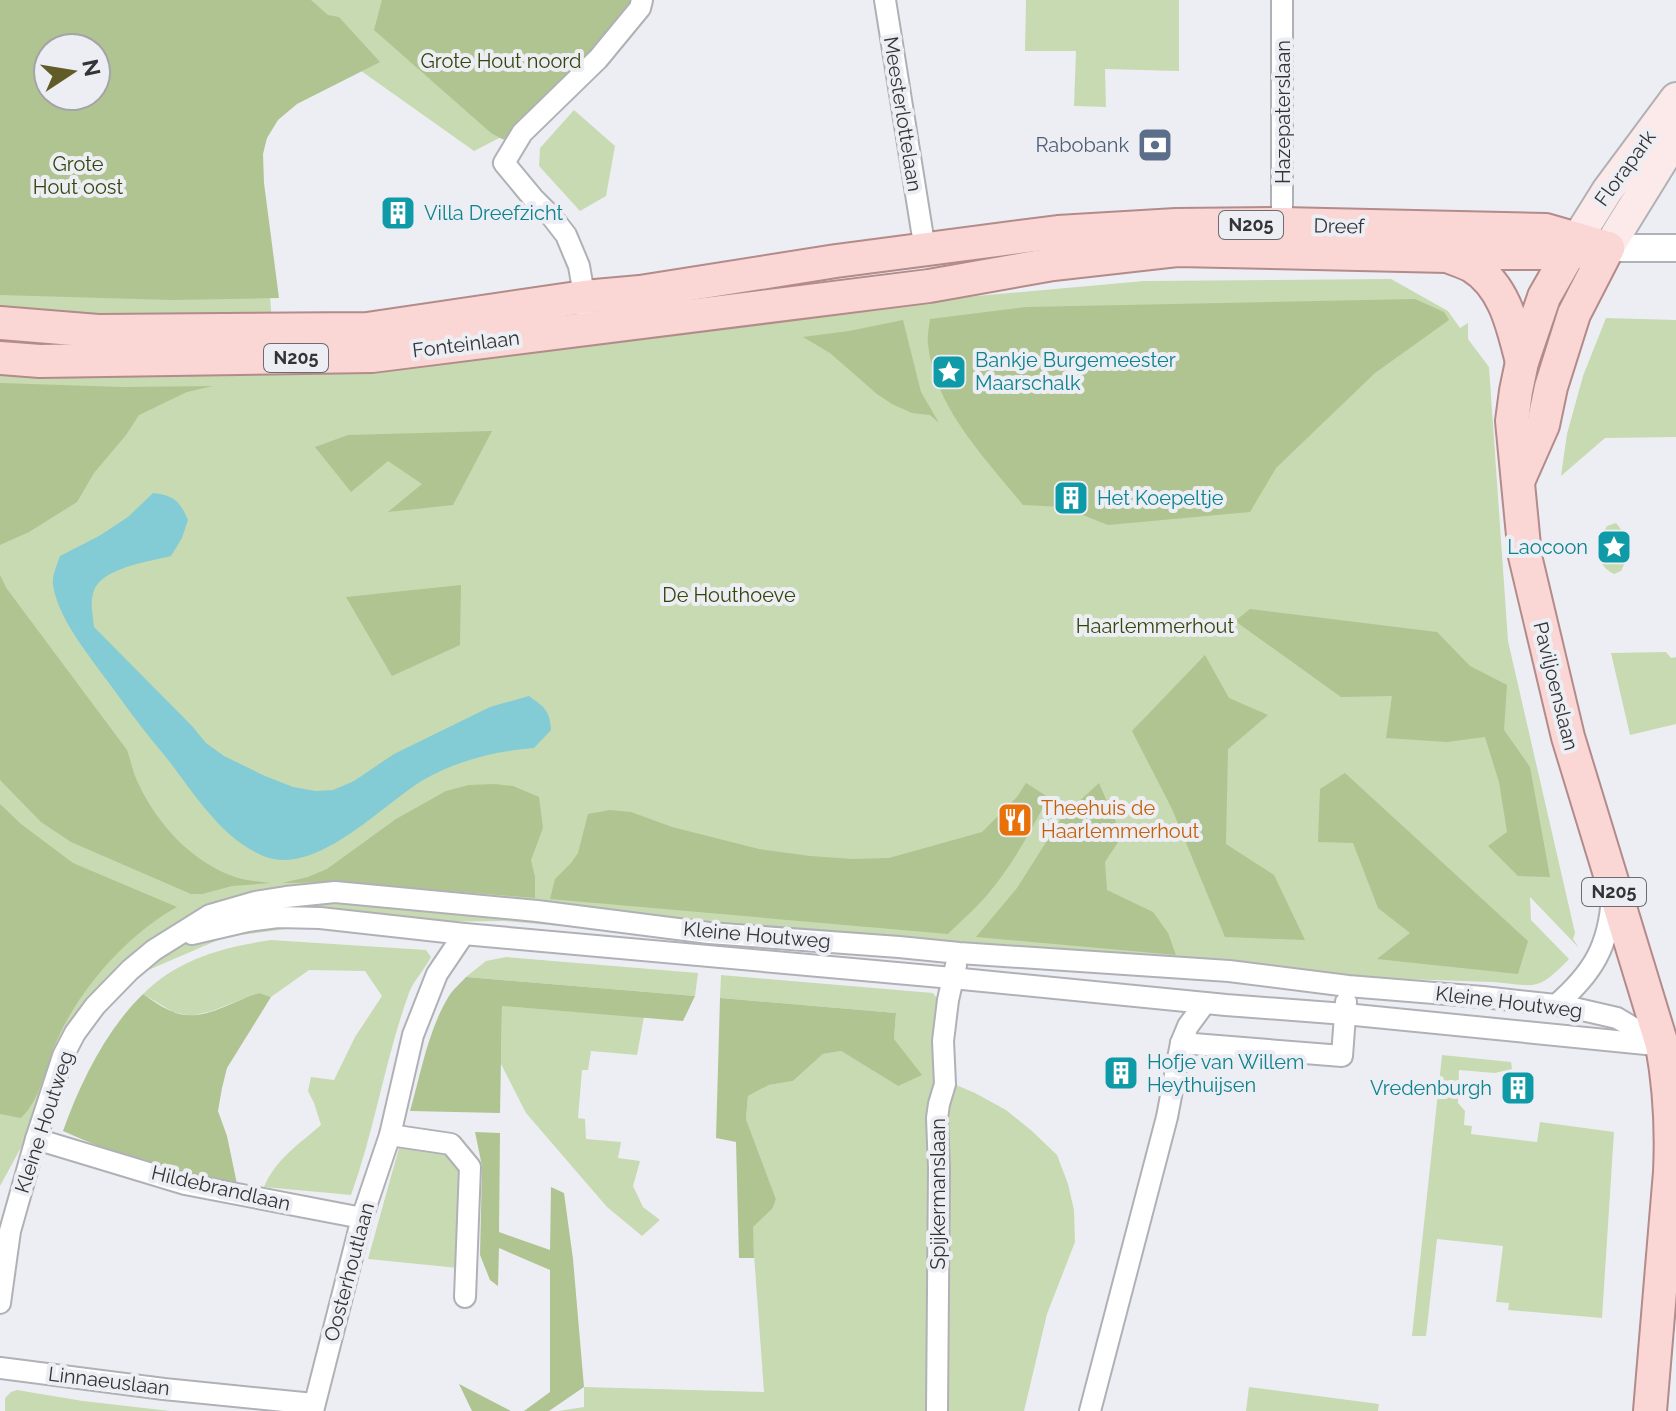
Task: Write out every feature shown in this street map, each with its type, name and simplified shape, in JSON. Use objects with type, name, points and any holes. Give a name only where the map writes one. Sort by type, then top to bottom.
[{"type":"main road","name":"Florapark","points":[[1572,246],[1607,191],[1676,98]]},
{"type":"main road","name":"Florapark","points":[[1608,248],[1676,138]]},
{"type":"main road","name":"Dreef","points":[[923,239],[1176,225],[1282,224],[1546,230],[1572,246]]},
{"type":"main road","name":"Fonteinlaan","points":[[0,358],[40,361],[372,356],[587,313],[640,292],[836,261],[923,239]]},
{"type":"main road","name":"Dreef","points":[[929,286],[1053,264],[1177,250],[1447,256],[1572,246],[1608,248]]},
{"type":"main road","name":"Paviljoenslaan","points":[[1572,246],[1544,297],[1522,362],[1516,391],[1512,421],[1525,556],[1568,737],[1613,889],[1669,1046]]},
{"type":"main road","name":"Paviljoenslaan","points":[[1519,480],[1543,425],[1551,387],[1574,314],[1608,248]]},
{"type":"main road","name":"Dreef","points":[[1447,256],[1471,265],[1486,277],[1501,297],[1522,362]]},
{"type":"main road","name":"Fonteinlaan","points":[[0,323],[98,331],[367,329],[929,286]]},
{"type":"main road","name":"N205","points":[[1650,1411],[1671,1139],[1669,1046]]},
{"type":"street","points":[[587,313],[579,266],[566,235],[504,163],[522,133],[598,59],[640,8],[642,0]]},
{"type":"street","name":"Meesterlottelaan","points":[[885,0],[923,239]]},
{"type":"street","name":"Hazepaterslaan","points":[[1282,0],[1282,224]]},
{"type":"street","name":"Dreef","points":[[1608,248],[1676,248]]},
{"type":"street","name":"Paviljoenslaan","points":[[1556,1005],[1583,980],[1595,962],[1607,930],[1613,889]]},
{"type":"street","name":"Kleine Houtweg","points":[[0,1303],[10,1231],[63,1056],[75,1033],[95,1006],[154,950],[210,915],[255,902],[335,892],[537,911],[709,933],[1229,971],[1348,986],[1556,1005],[1617,1018],[1669,1046]]},
{"type":"street","name":"Kleine Houtweg","points":[[176,937],[248,921],[297,917],[1669,1046]]},
{"type":"street","name":"Oosterhoutlaan","points":[[314,1408],[362,1218],[390,1135],[413,1035],[437,974],[464,934]]},
{"type":"street","name":"Spijkermanslaan","points":[[937,1411],[937,1118],[945,1084],[943,1041],[952,978],[959,953]]},
{"type":"street","points":[[1181,1043],[1342,1056],[1348,986]]},
{"type":"street","points":[[1090,1411],[1167,1117],[1181,1043],[1188,1026],[1205,1003]]},
{"type":"street","points":[[390,1135],[451,1144],[470,1167],[465,1297]]},
{"type":"street","name":"Hildebrandlaan","points":[[36,1139],[185,1184],[362,1218]]},
{"type":"street","name":"Linnaeuslaan","points":[[0,1368],[314,1408]]},
{"type":"green space","name":"Haarlemmerhout","points":[[0,0],[626,0],[511,132],[474,151],[357,68],[275,110],[254,171],[264,231],[272,320],[887,304],[1144,281],[1391,279],[1448,311],[1460,328],[1468,323],[1468,339],[1489,367],[1508,641],[1575,933],[1573,939],[1579,948],[1530,897],[1531,920],[1569,959],[1542,982],[1528,985],[1003,966],[505,921],[331,923],[225,937],[109,987],[0,1186]]},
{"type":"green space","name":"Grote Hout oost","points":[[0,0],[311,0],[328,15],[339,17],[380,62],[297,104],[278,120],[267,138],[263,154],[264,183],[279,298],[172,300],[0,295]]},
{"type":"green space","name":"Grote Hout noord","points":[[382,0],[634,0],[616,27],[510,141],[491,133],[374,30]]},
{"type":"green space","points":[[1026,0],[1179,0],[1179,71],[1105,69],[1106,107],[1074,106],[1076,51],[1025,51]]},
{"type":"green space","points":[[574,110],[615,146],[606,196],[580,211],[539,166],[540,148]]},
{"type":"green space","points":[[1415,299],[1444,312],[1449,320],[1375,373],[1276,468],[1250,512],[1108,525],[1063,507],[1023,505],[978,450],[951,410],[932,367],[928,344],[930,319],[1026,307]]},
{"type":"green space","points":[[1606,318],[1676,320],[1676,437],[1605,438],[1561,476],[1567,434],[1583,376]]},
{"type":"green space","points":[[903,320],[921,392],[939,423],[930,415],[912,413],[892,404],[830,353],[803,337]]},
{"type":"green space","points":[[0,383],[213,386],[187,392],[139,415],[94,473],[77,502],[29,532],[0,545]]},
{"type":"green space","points":[[492,431],[453,505],[388,512],[422,484],[388,461],[351,492],[315,447],[348,435]]},
{"type":"green space","points":[[1616,523],[1625,535],[1628,551],[1621,571],[1614,574],[1603,565],[1599,553],[1607,526]]},
{"type":"green space","points":[[0,575],[7,589],[127,750],[139,785],[166,828],[191,852],[219,870],[239,878],[271,883],[191,894],[71,842],[41,822],[0,780]]},
{"type":"green space","points":[[461,585],[460,645],[392,676],[346,597]]},
{"type":"green space","points":[[1250,609],[1437,632],[1470,666],[1507,685],[1504,730],[1530,767],[1550,877],[1518,876],[1488,846],[1507,832],[1499,782],[1485,737],[1447,742],[1386,738],[1392,696],[1341,697],[1235,621]]},
{"type":"green space","points":[[1666,652],[1671,658],[1676,657],[1676,724],[1630,735],[1611,653]]},
{"type":"green space","points":[[1205,655],[1229,698],[1268,715],[1228,749],[1226,844],[1274,875],[1305,940],[1225,937],[1172,809],[1132,731]]},
{"type":"green space","points":[[1345,773],[1528,941],[1518,974],[1377,959],[1410,933],[1378,908],[1353,843],[1318,842],[1320,789]]},
{"type":"green space","points":[[1026,783],[1048,797],[1042,809],[997,883],[948,934],[550,899],[555,879],[578,853],[588,814],[610,810],[631,812],[672,827],[759,849],[852,859],[889,858],[982,832],[1017,797]]},
{"type":"green space","points":[[1099,783],[1122,836],[1105,862],[1107,890],[1153,912],[1168,933],[1176,955],[976,937],[1017,888],[1062,817]]},
{"type":"green space","points":[[469,785],[513,786],[539,797],[543,828],[531,860],[535,898],[339,882],[282,883],[327,869],[396,819],[446,791]]},
{"type":"green space","points":[[0,804],[73,863],[177,907],[124,947],[92,982],[67,1020],[34,1101],[21,1118],[0,1114]]},
{"type":"green space","points":[[271,940],[426,950],[431,957],[411,988],[351,1195],[264,1187],[281,1161],[321,1125],[308,1091],[311,1077],[334,1080],[355,1037],[382,996],[365,971],[309,970],[271,997],[258,993],[191,1016],[173,1012],[143,994],[171,972],[202,956]]},
{"type":"green space","points":[[506,957],[698,973],[695,996],[466,977],[486,961]]},
{"type":"green space","points":[[721,975],[933,993],[936,997],[932,1411],[558,1411],[584,1407],[584,1387],[764,1392],[752,1227],[773,1208],[776,1199],[746,1119],[748,1096],[769,1085],[793,1081],[823,1054],[841,1051],[898,1086],[894,1038],[896,1013],[720,998]]},
{"type":"green space","points":[[466,977],[695,996],[683,1021],[502,1006],[500,1113],[410,1111],[436,1023],[451,993]]},
{"type":"green space","points":[[259,993],[271,997],[227,1068],[218,1111],[227,1136],[237,1184],[148,1164],[63,1131],[77,1094],[96,1058],[117,1024],[143,994],[171,1011],[193,1015],[204,1014]]},
{"type":"green space","points":[[720,998],[896,1013],[894,1039],[922,1075],[898,1086],[841,1051],[823,1054],[793,1081],[769,1085],[748,1096],[746,1119],[776,1199],[773,1208],[753,1227],[754,1258],[739,1258],[736,1142],[716,1138]]},
{"type":"green space","points":[[502,1006],[644,1017],[637,1055],[591,1051],[588,1070],[582,1070],[578,1118],[585,1119],[586,1139],[621,1142],[618,1158],[640,1161],[633,1186],[643,1207],[660,1220],[642,1236],[607,1207],[526,1113],[501,1064]]},
{"type":"green space","points":[[1442,1055],[1511,1062],[1512,1069],[1495,1073],[1459,1070],[1458,1103],[1465,1111],[1464,1125],[1472,1126],[1471,1134],[1537,1142],[1540,1122],[1614,1132],[1602,1318],[1508,1310],[1509,1303],[1496,1302],[1503,1246],[1437,1239],[1426,1336],[1412,1336]]},
{"type":"green space","points":[[949,1082],[1006,1110],[1057,1155],[1074,1210],[1075,1242],[1047,1314],[1024,1411],[947,1411]]},
{"type":"green space","points":[[404,1130],[454,1133],[459,1143],[463,1177],[458,1268],[368,1259]]},
{"type":"green space","points":[[475,1132],[500,1133],[499,1232],[550,1250],[551,1187],[564,1193],[584,1387],[549,1411],[524,1411],[550,1392],[550,1270],[499,1248],[498,1286],[490,1280],[480,1255],[482,1166]]},
{"type":"green space","points":[[459,1384],[511,1411],[472,1411]]},
{"type":"green space","points":[[1249,1387],[1379,1404],[1378,1411],[1246,1411]]},
{"type":"green space","points":[[17,1390],[170,1411],[5,1411],[5,1398]]},
{"type":"water","points":[[153,493],[171,497],[182,508],[188,520],[182,538],[171,556],[114,572],[97,585],[92,602],[94,627],[206,743],[224,756],[293,787],[333,790],[354,781],[394,754],[490,707],[529,696],[545,710],[551,730],[534,748],[478,758],[438,772],[408,790],[348,835],[304,857],[282,860],[261,855],[247,847],[233,838],[210,814],[136,720],[79,642],[56,599],[53,581],[60,556],[128,517]]},
{"type":"place","name":"Rabobank","points":[[1155,145]]},
{"type":"place","name":"Villa Dreefzicht","points":[[398,213]]},
{"type":"place","name":"Bankje Burgemeester Maarschalk","points":[[949,372]]},
{"type":"place","name":"Het Koepeltje","points":[[1071,498]]},
{"type":"place","name":"Laocoon","points":[[1614,547]]},
{"type":"place","name":"Theehuis de Haarlemmerhout","points":[[1015,820]]},
{"type":"place","name":"Hofje van Willem Heythuijsen","points":[[1121,1073]]},
{"type":"place","name":"Vredenburgh","points":[[1518,1088]]},
{"type":"park label","name":"De Houthoeve","points":[[729,595]]}]
